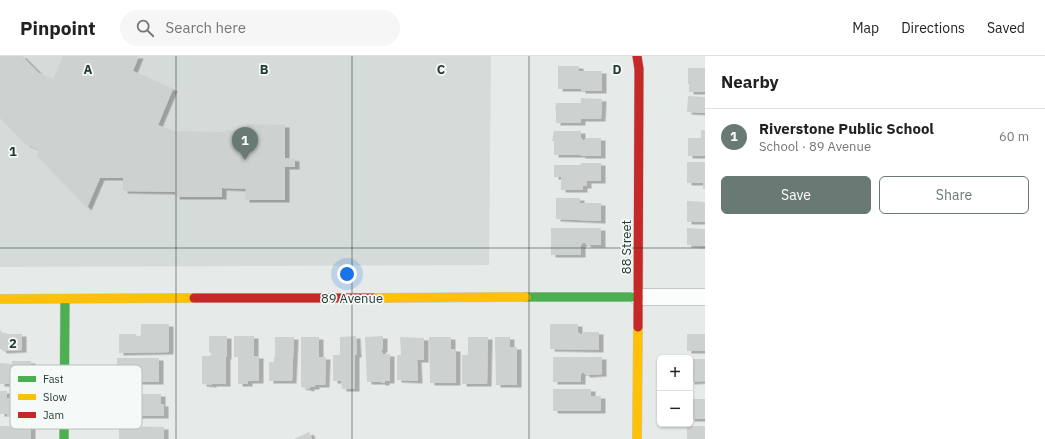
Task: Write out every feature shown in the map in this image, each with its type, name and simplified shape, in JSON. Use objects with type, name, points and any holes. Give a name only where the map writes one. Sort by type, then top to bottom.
[{"type":"street","name":"88 Street","points":[[637,56],[639,69],[637,439]]},
{"type":"street","name":"89 Avenue","points":[[0,299],[705,297]]},
{"type":"street","points":[[65,299],[65,365]]},
{"type":"street","points":[[64,429],[64,439]]},
{"type":"shaded area","points":[[0,56],[491,56],[489,265],[0,267]]},
{"type":"building","points":[[0,56],[22,56],[39,73],[53,79],[63,56],[139,56],[133,71],[173,89],[158,125],[173,131],[225,132],[225,130],[246,131],[247,124],[285,125],[285,158],[295,159],[295,167],[285,167],[285,200],[245,200],[246,189],[222,188],[222,197],[175,197],[175,192],[123,191],[123,178],[100,178],[87,208],[37,156],[39,150],[25,144],[0,118]]},
{"type":"building","points":[[558,66],[579,66],[579,71],[602,71],[602,91],[558,89]]},
{"type":"building","points":[[688,68],[705,68],[705,92],[689,92]]},
{"type":"building","points":[[688,96],[705,97],[705,113],[687,112]]},
{"type":"building","points":[[581,98],[602,99],[601,119],[581,119],[581,123],[556,123],[556,103],[581,103]]},
{"type":"building","points":[[701,130],[705,130],[705,156],[688,156],[688,138],[701,138]]},
{"type":"building","points":[[554,131],[581,131],[581,138],[584,141],[586,138],[601,138],[601,156],[554,155],[554,141],[552,141]]},
{"type":"building","points":[[687,162],[705,162],[705,189],[703,189],[703,183],[687,183]]},
{"type":"building","points":[[581,163],[601,163],[601,181],[587,181],[587,186],[583,186],[583,190],[561,190],[561,177],[554,177],[554,165],[581,165]]},
{"type":"building","points":[[556,198],[580,198],[580,203],[601,203],[601,221],[556,219]]},
{"type":"building","points":[[687,201],[705,202],[705,222],[687,222]]},
{"type":"building","points":[[551,228],[601,228],[601,245],[587,245],[584,242],[581,245],[581,255],[551,255]]},
{"type":"building","points":[[687,228],[705,229],[705,246],[687,245]]},
{"type":"building","points":[[141,324],[169,324],[169,352],[119,353],[119,334],[135,334],[138,337],[141,335]]},
{"type":"building","points":[[550,324],[578,324],[578,332],[581,335],[583,332],[599,332],[599,350],[550,349]]},
{"type":"building","points":[[0,330],[4,334],[22,334],[22,350],[2,351],[2,349],[0,349]]},
{"type":"building","points":[[687,334],[705,334],[705,351],[687,351]]},
{"type":"building","points":[[209,336],[227,336],[226,384],[202,384],[202,356],[209,356],[212,354],[209,351]]},
{"type":"building","points":[[234,336],[254,336],[254,356],[259,356],[259,381],[248,381],[248,384],[238,384],[238,357],[234,357]]},
{"type":"building","points":[[356,336],[357,355],[355,355],[355,389],[342,389],[341,381],[333,381],[333,355],[340,355],[340,337]]},
{"type":"building","points":[[383,336],[383,349],[381,351],[383,354],[390,354],[390,381],[385,381],[385,383],[367,382],[365,337]]},
{"type":"building","points":[[275,337],[294,337],[292,381],[269,381],[269,362],[274,362],[275,357]]},
{"type":"building","points":[[301,337],[319,337],[319,357],[326,357],[325,385],[315,385],[315,387],[310,387],[310,389],[301,387]]},
{"type":"building","points":[[400,337],[424,338],[424,360],[417,360],[418,381],[397,380],[397,355],[401,355]]},
{"type":"building","points":[[429,337],[451,337],[451,349],[456,349],[456,383],[430,383]]},
{"type":"building","points":[[468,337],[488,337],[487,384],[462,384],[462,355],[468,355]]},
{"type":"building","points":[[495,337],[510,337],[510,347],[517,347],[517,385],[496,385]]},
{"type":"building","points":[[553,357],[602,357],[602,374],[586,375],[583,372],[581,374],[581,382],[553,382]]},
{"type":"building","points":[[117,358],[159,358],[159,382],[142,382],[142,365],[117,365]]},
{"type":"building","points":[[693,359],[705,359],[705,381],[693,382]]},
{"type":"building","points":[[12,361],[31,361],[31,365],[10,365],[10,384],[0,384],[0,363],[12,364]]},
{"type":"building","points":[[553,389],[591,389],[591,396],[601,396],[601,411],[553,411]]},
{"type":"building","points":[[0,391],[7,391],[7,398],[10,398],[10,417],[7,417],[7,414],[0,414]]},
{"type":"building","points":[[142,394],[161,394],[161,404],[164,404],[164,416],[142,416]]},
{"type":"building","points":[[693,399],[705,399],[705,419],[693,419]]},
{"type":"building","points":[[0,426],[10,426],[10,429],[31,429],[31,439],[0,439]]},
{"type":"building","points":[[705,426],[705,439],[687,439],[687,427]]},
{"type":"building","points":[[142,427],[164,427],[164,439],[119,439],[119,429],[142,429]]},
{"type":"building","points":[[309,432],[312,439],[294,439]]},
{"type":"traffic: fast","points":[[526,297],[638,297]]},
{"type":"traffic: fast","points":[[65,299],[65,365]]},
{"type":"traffic: fast","points":[[64,429],[64,439]]},
{"type":"traffic: slow","points":[[373,298],[526,297]]},
{"type":"traffic: slow","points":[[0,299],[194,298]]},
{"type":"traffic: slow","points":[[637,439],[638,327]]},
{"type":"traffic: jam","points":[[637,56],[639,69],[638,327]]},
{"type":"traffic: jam","points":[[194,298],[373,298]]},
{"type":"place","name":"Riverstone Public School","points":[[245,160]]}]
